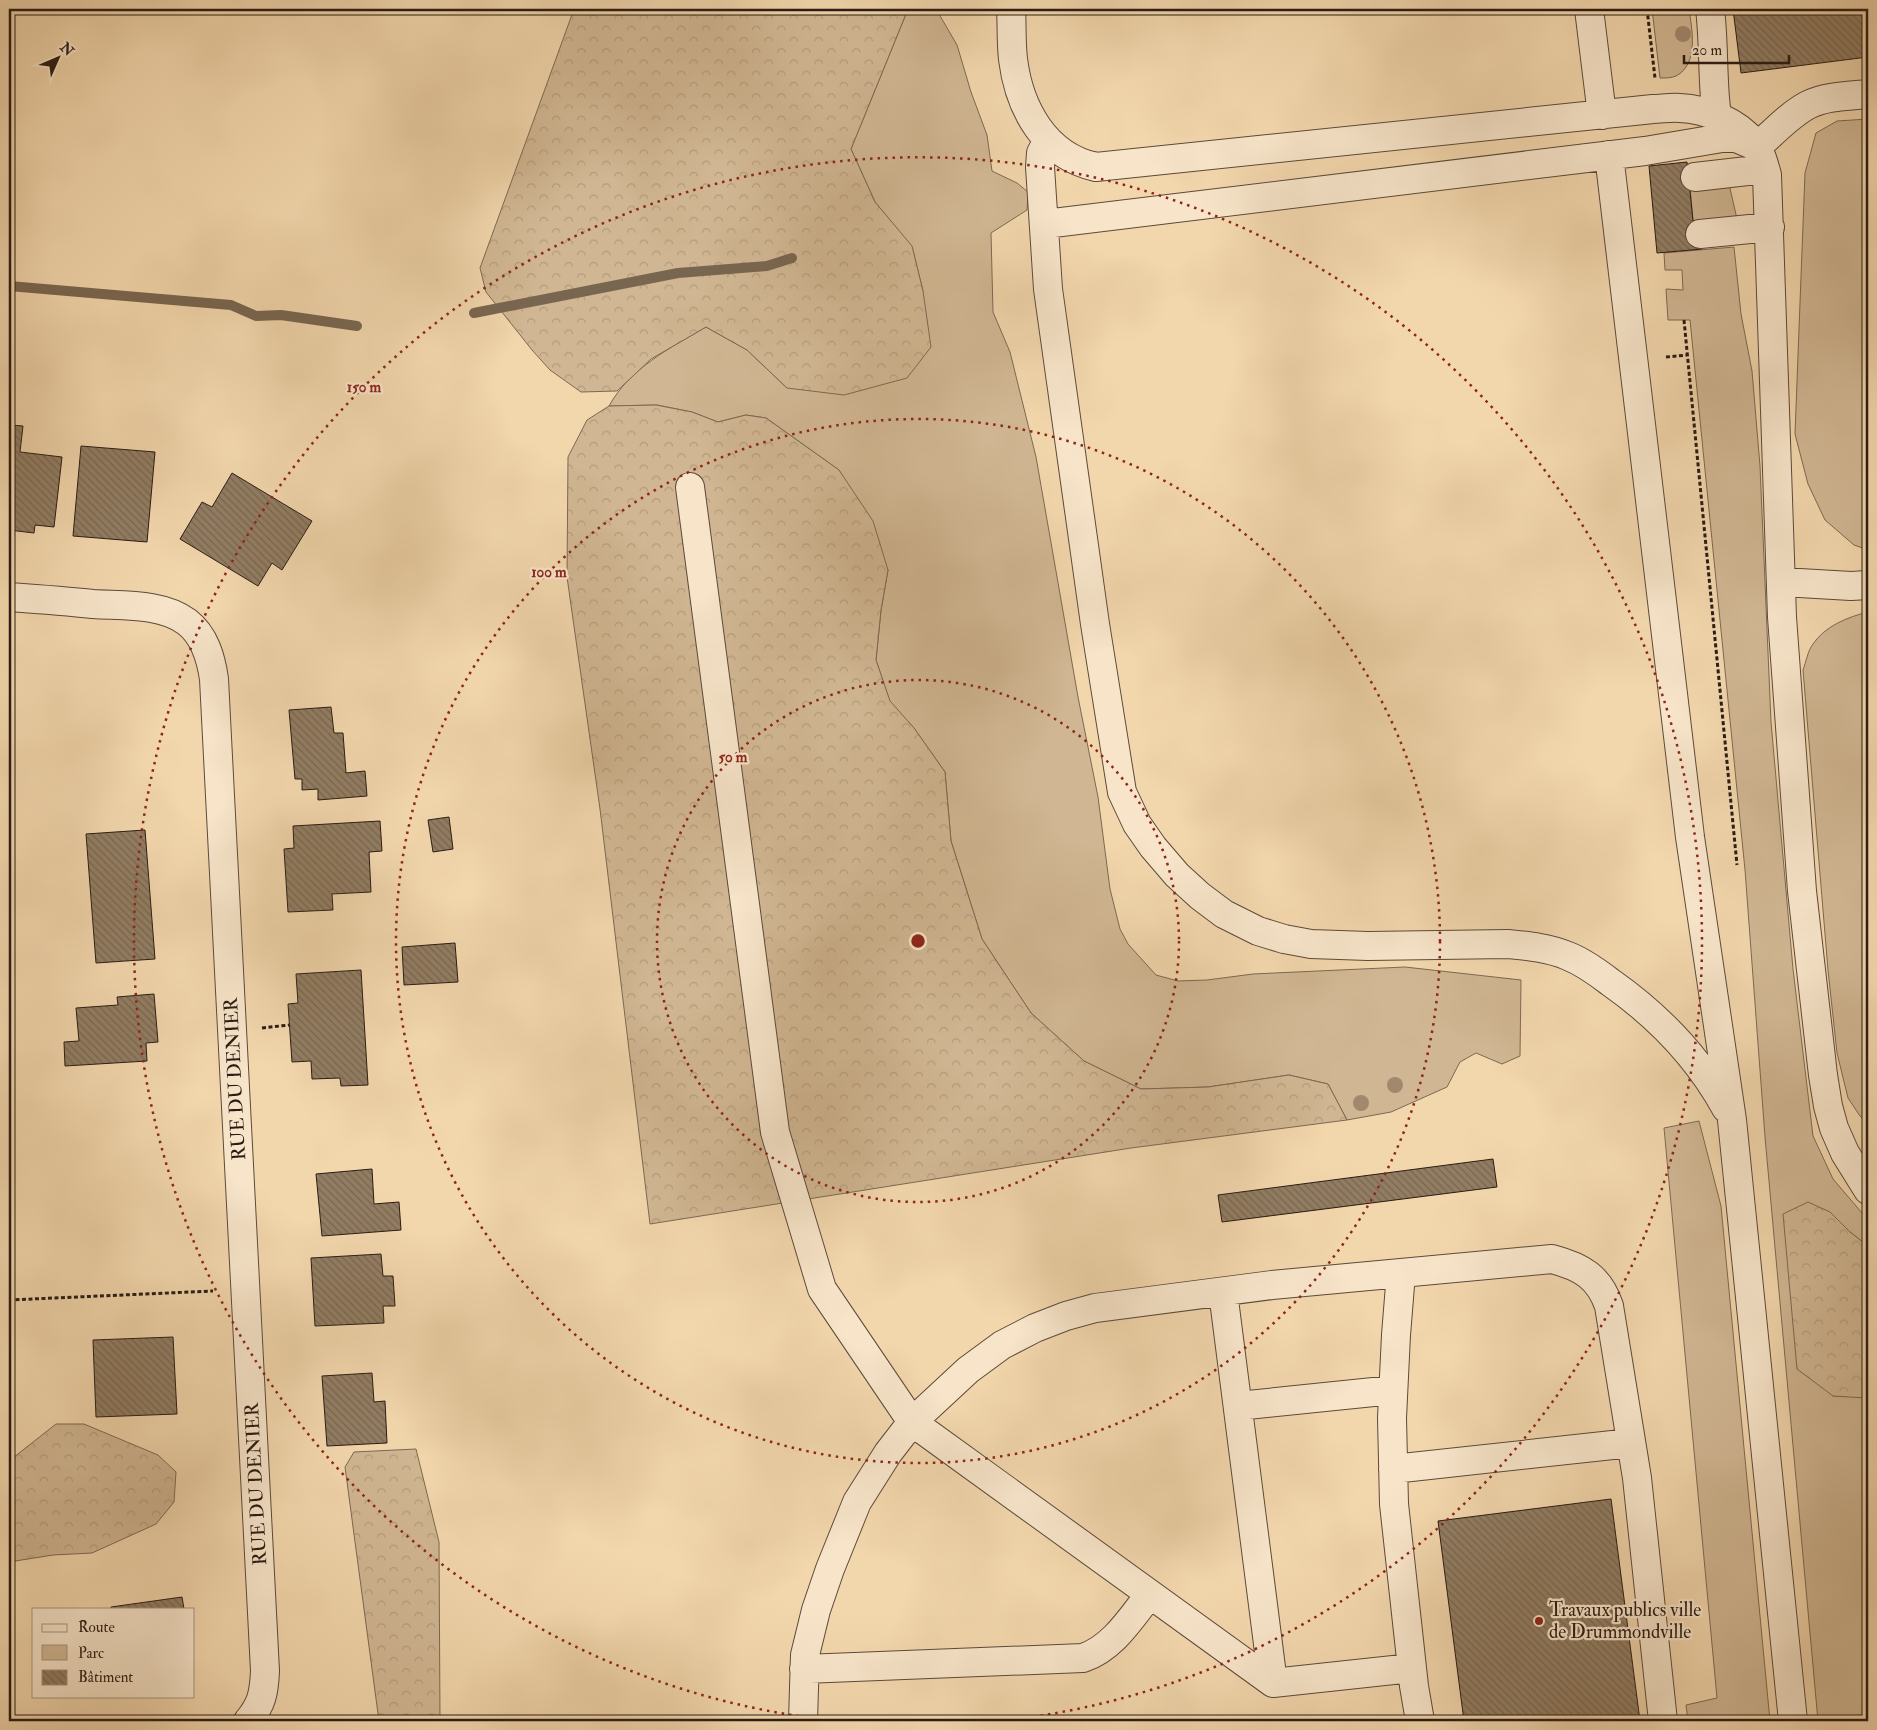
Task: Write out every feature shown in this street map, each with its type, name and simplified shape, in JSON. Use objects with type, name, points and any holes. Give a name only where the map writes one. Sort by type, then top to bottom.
[{"type":"street","points":[[1011,9],[1013,60],[1020,92],[1029,113],[1048,140],[1070,158],[1096,167],[1679,108],[1719,127],[1744,133],[1761,158],[1770,227],[1782,617],[1802,891],[1823,1075],[1834,1128],[1844,1153],[1868,1190]]},
{"type":"street","points":[[1589,9],[1602,115]]},
{"type":"street","points":[[1710,9],[1719,127]]},
{"type":"street","points":[[1695,177],[1761,158],[1808,105],[1826,99],[1868,94]]},
{"type":"street","points":[[1044,224],[1674,147],[1719,127]]},
{"type":"street","points":[[1048,140],[1041,153],[1040,167],[1049,298],[1095,624],[1122,792],[1137,824],[1153,847],[1177,875],[1224,914],[1258,931],[1284,939],[1311,944],[1368,946],[1508,944],[1530,946],[1569,957],[1595,971],[1644,1008],[1688,1053],[1704,1073],[1732,1120]]},
{"type":"street","points":[[1609,155],[1690,837],[1732,1120],[1793,1721]]},
{"type":"street","points":[[1700,234],[1770,227]]},
{"type":"street","points":[[690,486],[776,1132],[822,1289],[912,1422],[1273,1683],[1412,1668]]},
{"type":"street","points":[[1782,582],[1851,586],[1868,585]]},
{"type":"street","name":"RUE DU DENIER","points":[[9,597],[136,607],[172,613],[187,622],[196,632],[206,645],[212,662],[265,1671],[264,1693],[258,1708],[248,1721]]},
{"type":"street","points":[[803,1721],[804,1655],[816,1610],[830,1569],[857,1502],[888,1453],[912,1422],[968,1370],[1002,1345],[1034,1328],[1095,1308],[1272,1285],[1552,1259],[1583,1270],[1596,1280],[1609,1306],[1637,1478],[1663,1721]]},
{"type":"street","points":[[1401,1273],[1392,1418],[1394,1504],[1412,1668],[1420,1721]]},
{"type":"street","points":[[1223,1292],[1273,1683]]},
{"type":"street","points":[[1238,1406],[1393,1390]]},
{"type":"street","points":[[1393,1469],[1631,1443]]},
{"type":"street","points":[[804,1668],[1083,1658],[1094,1654],[1113,1639],[1150,1594]]},
{"type":"path","points":[[1647,9],[1655,79]]},
{"type":"path","points":[[1684,320],[1736,866]]},
{"type":"path","points":[[9,1300],[222,1291]]},
{"type":"green space","points":[[574,9],[908,9],[851,149],[875,202],[912,246],[923,291],[931,347],[907,378],[844,395],[787,388],[747,350],[706,327],[651,359],[617,391],[581,392],[550,370],[486,292],[480,268]]},
{"type":"green space","points":[[908,9],[936,9],[957,45],[971,92],[987,135],[992,171],[1017,183],[1028,192],[1027,210],[991,233],[993,312],[1010,352],[1036,457],[1078,697],[1098,797],[1110,889],[1120,929],[1128,944],[1156,975],[1178,981],[1207,980],[1253,974],[1405,967],[1521,980],[1520,1056],[1502,1064],[1476,1053],[1460,1062],[1447,1087],[1391,1112],[1347,1120],[1328,1084],[1289,1075],[1208,1087],[1141,1089],[1084,1061],[1031,1013],[982,939],[951,841],[945,772],[914,728],[890,702],[876,660],[881,610],[888,570],[839,470],[766,418],[746,415],[718,422],[692,412],[657,405],[609,406],[639,370],[665,351],[706,327],[747,350],[787,388],[923,291],[912,247],[875,202],[851,149]]},
{"type":"green space","points":[[1652,9],[1689,9],[1692,36],[1691,55],[1683,70],[1674,77],[1660,78]]},
{"type":"green space","points":[[1868,119],[1868,138],[1863,143],[1868,165],[1868,550],[1854,545],[1825,520],[1808,484],[1795,434],[1805,173],[1816,133],[1837,121]]},
{"type":"green space","points":[[1729,184],[1737,219],[1693,221],[1690,187]]},
{"type":"green space","points":[[1734,247],[1741,314],[1752,371],[1760,466],[1771,722],[1793,969],[1813,1136],[1833,1179],[1868,1220],[1868,1246],[1850,1232],[1830,1212],[1833,1396],[1868,1397],[1868,1721],[1818,1721],[1765,1137],[1745,870],[1690,320],[1668,320],[1666,289],[1683,290],[1682,270],[1665,270],[1664,253]]},
{"type":"green space","points":[[656,405],[692,412],[718,422],[746,415],[766,418],[839,470],[873,521],[888,570],[881,610],[876,660],[890,701],[914,728],[945,772],[951,841],[982,939],[1031,1013],[1084,1061],[1141,1089],[1208,1087],[1289,1075],[1328,1084],[1347,1120],[1131,1148],[650,1224],[600,809],[567,577],[568,457],[587,420],[609,406]]},
{"type":"green space","points":[[1868,612],[1868,1124],[1848,1098],[1837,1053],[1828,970],[1803,670],[1811,647],[1824,632],[1845,620]]},
{"type":"green space","points":[[1699,1121],[1721,1206],[1770,1721],[1688,1721],[1686,1705],[1717,1698],[1664,1128]]},
{"type":"green space","points":[[1808,1202],[1830,1212],[1850,1232],[1868,1246],[1868,1397],[1866,1398],[1833,1396],[1797,1369],[1783,1214]]},
{"type":"green space","points":[[56,1424],[84,1424],[158,1455],[176,1472],[174,1502],[156,1524],[92,1553],[53,1555],[9,1562],[9,1461]]},
{"type":"green space","points":[[416,1449],[439,1542],[440,1721],[379,1721],[345,1467],[354,1452]]},
{"type":"building","points":[[1733,9],[1868,9],[1868,57],[1741,73]]},
{"type":"building","points":[[1687,162],[1693,221],[1699,221],[1702,249],[1657,253],[1649,166]]},
{"type":"building","points":[[9,425],[23,426],[20,452],[62,457],[54,527],[35,525],[34,533],[9,530]]},
{"type":"building","points":[[81,446],[155,452],[147,542],[73,536]]},
{"type":"building","points":[[232,473],[312,521],[282,570],[272,563],[258,586],[180,539],[202,502],[212,507]]},
{"type":"building","points":[[331,707],[334,733],[343,733],[346,773],[365,771],[367,796],[318,800],[318,789],[302,790],[302,779],[295,779],[289,710]]},
{"type":"building","points":[[449,817],[453,849],[433,852],[428,820]]},
{"type":"building","points":[[380,821],[382,851],[369,852],[371,892],[332,894],[333,910],[288,912],[284,849],[294,848],[293,826]]},
{"type":"building","points":[[145,830],[155,959],[96,963],[86,834]]},
{"type":"building","points":[[455,943],[458,982],[404,985],[402,947]]},
{"type":"building","points":[[361,970],[368,1085],[341,1086],[340,1078],[312,1079],[311,1061],[292,1062],[288,1004],[298,1003],[296,974]]},
{"type":"building","points":[[154,994],[158,1042],[146,1043],[147,1061],[65,1066],[64,1042],[79,1041],[76,1008],[118,1005],[117,997]]},
{"type":"building","points":[[1493,1159],[1497,1187],[1222,1222],[1218,1195]]},
{"type":"building","points":[[372,1169],[374,1204],[399,1202],[401,1230],[322,1236],[316,1174]]},
{"type":"building","points":[[381,1254],[383,1276],[393,1276],[395,1306],[383,1306],[384,1323],[315,1326],[311,1258]]},
{"type":"building","points":[[173,1337],[177,1414],[96,1417],[93,1340]]},
{"type":"building","points":[[372,1373],[374,1402],[385,1401],[387,1443],[327,1446],[322,1376]]},
{"type":"building","name":"Travaux publics ville de Drummondville","points":[[1611,1499],[1640,1721],[1464,1721],[1438,1521]]},
{"type":"building","points":[[182,1597],[184,1608],[111,1608]]},
{"type":"waterway","points":[[474,313],[678,273],[767,266],[792,258]]},
{"type":"waterway","points":[[9,286],[231,305],[256,316],[281,315],[357,326]]},
{"type":"place","name":"Travaux publics ville de Drummondville","points":[[1539,1621]]}]
